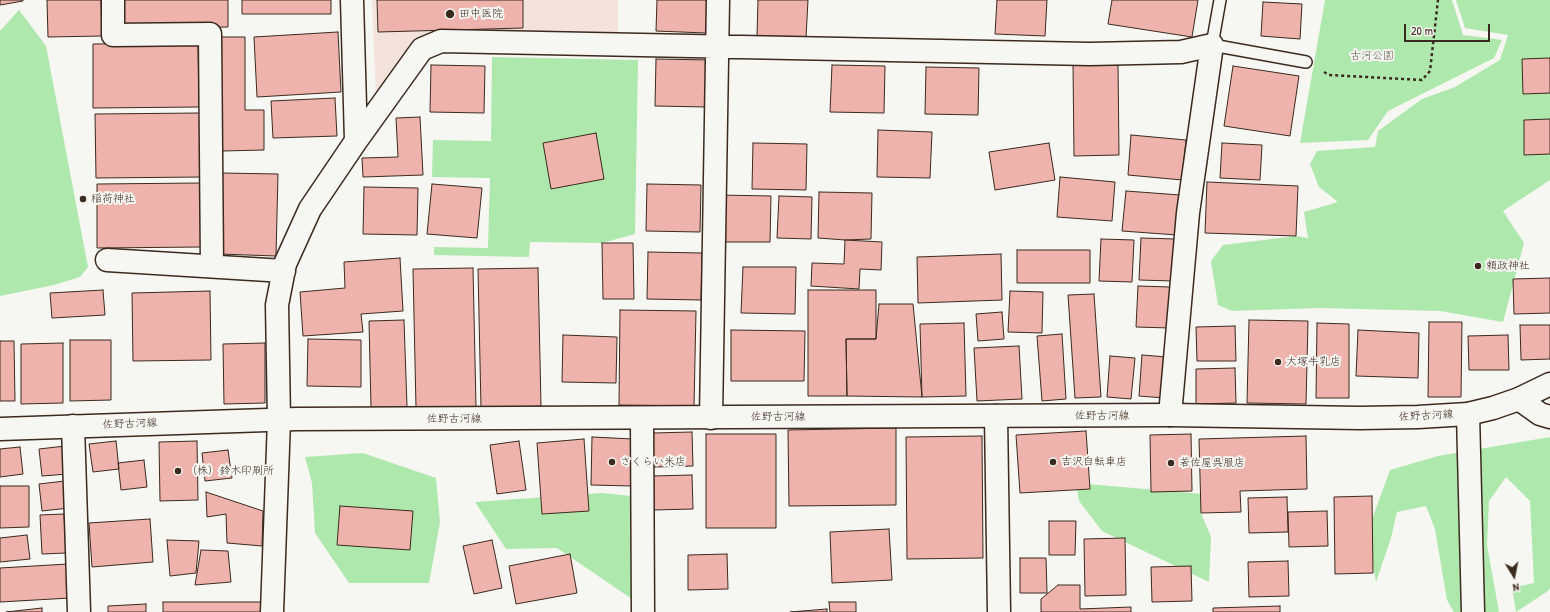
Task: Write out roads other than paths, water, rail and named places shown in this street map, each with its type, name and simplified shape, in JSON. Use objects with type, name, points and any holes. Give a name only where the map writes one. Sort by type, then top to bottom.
[{"type":"street","points":[[113,0],[113,35],[210,34],[212,266]]},
{"type":"street","points":[[352,0],[356,140]]},
{"type":"street","points":[[711,418],[718,0]]},
{"type":"street","points":[[272,612],[279,420],[277,305],[285,264],[310,209],[356,140],[422,49],[441,41],[1090,54],[1181,52],[1212,45],[1188,213],[1170,415]]},
{"type":"street","points":[[106,260],[284,271]]},
{"type":"street","name":"佐野古河線","points":[[0,429],[279,420],[1170,415],[1360,418],[1418,417],[1468,414],[1493,408],[1519,399],[1550,384]]},
{"type":"street","points":[[1519,399],[1540,414],[1550,417]]},
{"type":"street","points":[[1468,414],[1473,612]]},
{"type":"street","points":[[996,416],[999,612]]},
{"type":"street","points":[[642,418],[643,612]]},
{"type":"street","points":[[73,426],[79,612]]},
{"type":"lane","points":[[1220,0],[1212,45],[1306,62]]},
{"type":"place","name":"田中医院","points":[[450,14]]},
{"type":"place","name":"稲荷神社","points":[[83,199]]},
{"type":"place","name":"頼政神社","points":[[1478,266]]},
{"type":"place","name":"大塚牛乳店","points":[[1278,362]]},
{"type":"place","name":"さくらい米店","points":[[612,462]]},
{"type":"place","name":"吉沢自転車店","points":[[1053,462]]},
{"type":"place","name":"若佐屋呉服店","points":[[1171,463]]},
{"type":"place","name":"（株）鈴木印刷所","points":[[178,471]]},
{"type":"park label","name":"古河公園","points":[[1372,56]]}]
